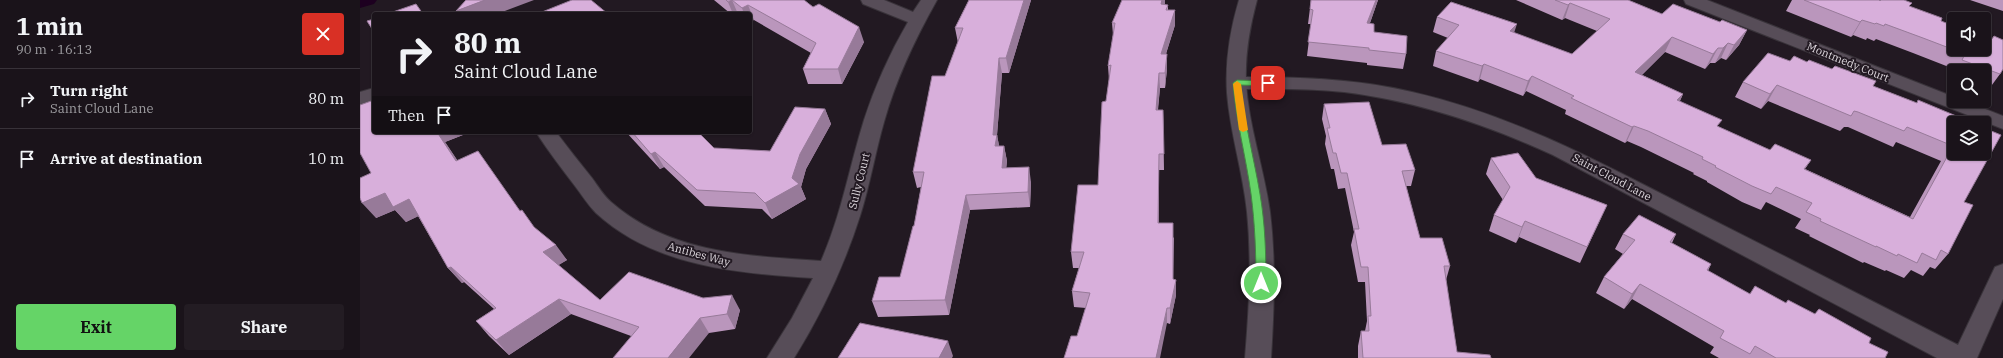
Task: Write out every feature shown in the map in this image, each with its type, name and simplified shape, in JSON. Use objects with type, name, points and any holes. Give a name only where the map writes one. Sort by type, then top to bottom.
[{"type":"street","points":[[869,0],[917,20]]},
{"type":"street","name":"Sully Court","points":[[780,358],[829,270],[850,216],[874,121],[891,73],[917,20],[929,0]]},
{"type":"street","points":[[1248,0],[1242,18],[1237,52],[1237,83],[1239,107],[1256,195],[1261,251],[1261,314],[1258,358]]},
{"type":"street","name":"Montmedy Court","points":[[1692,0],[2003,123]]},
{"type":"street","name":"Saint Cloud Lane","points":[[1237,83],[1314,84],[1393,93],[1445,105],[1511,127],[1560,150],[1960,358]]},
{"type":"street","points":[[360,100],[372,95]]},
{"type":"street","name":"Antibes Way","points":[[548,134],[602,206],[628,227],[661,244],[701,257],[740,264],[829,270]]},
{"type":"street","points":[[1964,358],[2003,273]]},
{"type":"building","points":[[466,0],[485,0],[456,11]]},
{"type":"building","points":[[572,0],[591,0],[606,12],[542,12]]},
{"type":"building","points":[[732,0],[804,0],[813,7],[819,4],[859,27],[838,69],[803,69],[816,43],[748,5],[742,8]]},
{"type":"building","points":[[969,0],[1024,0],[1006,58],[999,58],[993,135],[997,135],[995,146],[1004,146],[1002,168],[1029,167],[1028,192],[966,195],[945,300],[872,301],[879,277],[900,277],[914,226],[924,172],[913,172],[932,76],[945,76],[963,28],[955,28]]},
{"type":"building","points":[[1122,0],[1162,0],[1161,4],[1168,5],[1166,10],[1175,10],[1161,54],[1167,54],[1165,73],[1159,73],[1156,110],[1163,110],[1164,154],[1159,154],[1158,223],[1173,223],[1173,279],[1176,280],[1170,308],[1167,308],[1156,358],[1064,358],[1071,336],[1077,336],[1090,293],[1072,291],[1084,252],[1071,252],[1078,185],[1098,185],[1102,102],[1106,101],[1111,65],[1108,66],[1115,23],[1112,23]]},
{"type":"building","points":[[1311,0],[1376,0],[1367,23],[1374,24],[1374,32],[1407,36],[1406,54],[1369,50],[1369,48],[1308,42],[1313,10],[1310,9]]},
{"type":"building","points":[[1555,0],[1628,0],[1662,14],[1673,4],[1720,22],[1722,20],[1747,30],[1734,45],[1728,43],[1723,48],[1718,48],[1713,54],[1672,37],[1635,72],[1683,94],[1677,100],[1722,120],[1717,126],[1770,150],[1775,144],[1811,160],[1804,169],[1913,219],[1947,157],[1947,160],[1987,160],[1964,202],[1973,205],[1948,254],[1941,250],[1936,260],[1922,253],[1917,263],[1898,254],[1897,256],[1820,221],[1821,219],[1806,212],[1812,203],[1776,187],[1771,194],[1752,186],[1715,167],[1716,166],[1702,159],[1703,157],[1648,131],[1634,126],[1632,127],[1571,98],[1574,96],[1532,76],[1528,81],[1484,64],[1482,66],[1436,51],[1459,25],[1437,17],[1451,2],[1517,24],[1510,31],[1572,54],[1610,19],[1570,3],[1568,5]]},
{"type":"building","points":[[1804,0],[1904,0],[1912,3],[1909,6],[1942,18],[1941,21],[1947,23],[1947,47],[1885,24],[1884,26],[1862,20],[1860,22]]},
{"type":"building","points":[[416,4],[422,12],[393,12]]},
{"type":"building","points":[[372,20],[372,29],[367,21]]},
{"type":"building","points":[[1994,36],[2003,40],[2003,69],[2000,74],[1991,71],[1991,64],[1973,64],[1962,60],[1964,56],[1991,56],[1991,39]]},
{"type":"building","points":[[1768,53],[1790,61],[1794,56],[1807,62],[1809,60],[1832,69],[1835,66],[1876,81],[1873,86],[1917,103],[1918,100],[1956,116],[1947,116],[1947,144],[1907,127],[1904,131],[1858,112],[1854,111],[1851,116],[1777,85],[1770,94],[1743,82]]},
{"type":"building","points":[[372,101],[372,134],[438,134],[456,161],[478,151],[520,211],[522,210],[534,227],[556,245],[543,252],[600,300],[629,272],[703,298],[732,295],[727,314],[700,318],[668,358],[613,358],[639,327],[559,299],[496,340],[476,321],[496,308],[451,267],[448,268],[409,199],[393,207],[385,193],[362,203],[360,198],[360,178],[371,173],[360,153],[360,105]]},
{"type":"building","points":[[1369,102],[1382,145],[1406,144],[1415,170],[1402,171],[1420,238],[1442,238],[1450,266],[1444,266],[1457,352],[1490,355],[1491,358],[1363,358],[1361,331],[1369,331],[1368,316],[1371,316],[1368,267],[1361,267],[1354,229],[1359,229],[1347,173],[1341,173],[1336,153],[1333,153],[1327,128],[1330,128],[1324,104]]},
{"type":"building","points":[[795,107],[825,109],[800,154],[792,178],[799,184],[765,203],[755,193],[697,190],[655,152],[651,154],[634,134],[700,134],[714,148],[770,151]]},
{"type":"building","points":[[1991,131],[2001,135],[1991,153]]},
{"type":"building","points":[[1518,153],[1536,178],[1607,205],[1587,247],[1525,221],[1522,227],[1494,215],[1510,187],[1491,158]]},
{"type":"building","points":[[1639,215],[1676,234],[1670,242],[1711,264],[1707,270],[1750,294],[1755,286],[1786,303],[1788,300],[1815,314],[1819,309],[1871,338],[1869,343],[1888,352],[1885,358],[1776,358],[1755,346],[1750,354],[1720,338],[1724,331],[1640,284],[1632,294],[1604,277],[1635,240],[1623,234]]},
{"type":"building","points":[[860,323],[948,341],[939,358],[838,358]]},
{"type":"waterway","points":[[360,2],[367,0]]},
{"type":"slow traffic","points":[[1237,84],[1243,130]]},
{"type":"route","points":[[1261,283],[1261,251],[1256,195],[1239,107],[1237,83],[1268,83]]}]
